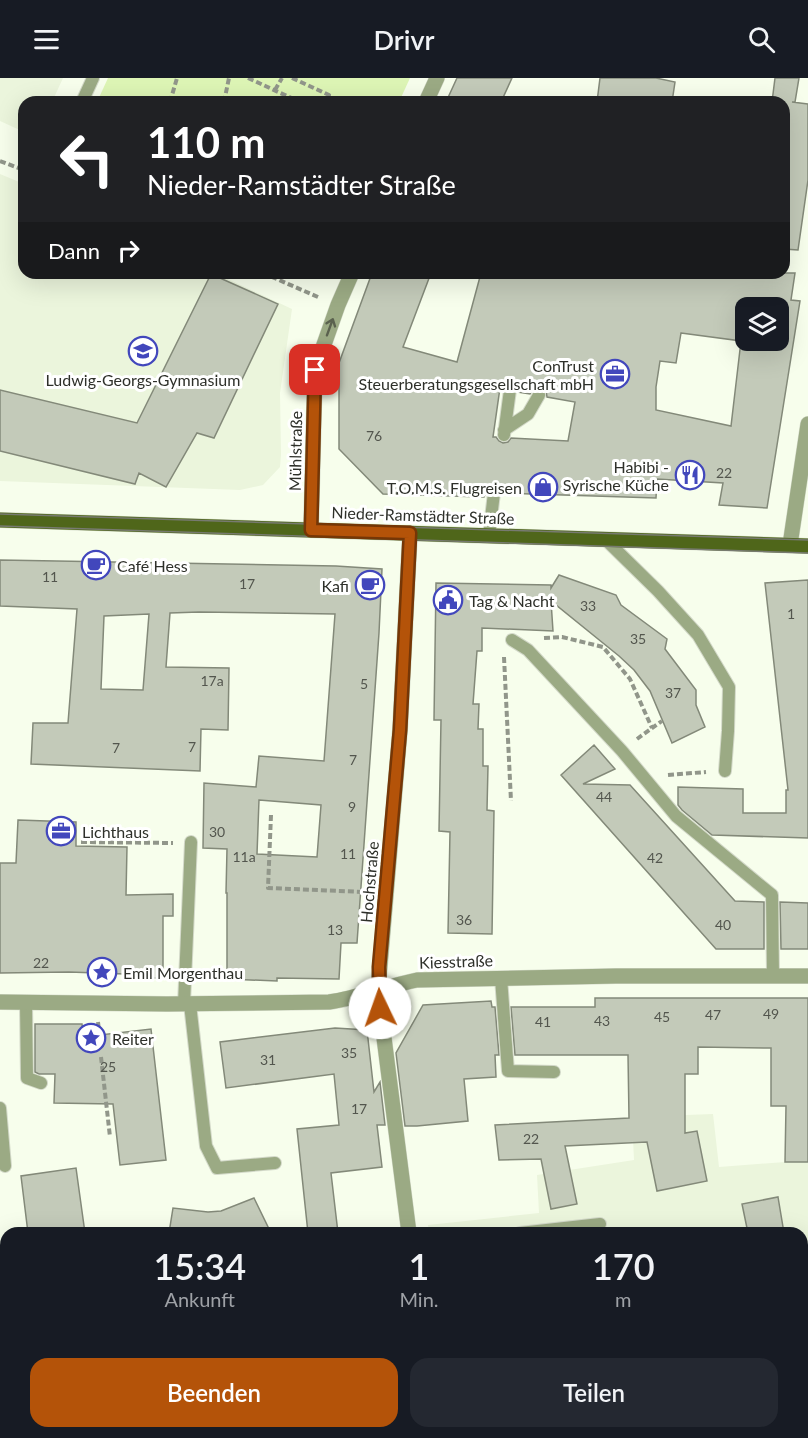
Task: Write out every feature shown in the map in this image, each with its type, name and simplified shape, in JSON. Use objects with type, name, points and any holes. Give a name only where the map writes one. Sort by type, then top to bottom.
[{"type":"main road","name":"Nieder-Ramstädter Straße","points":[[0,520],[808,546]]},
{"type":"street","points":[[429,96],[437,78]]},
{"type":"street","name":"Mühlstraße","points":[[311,530],[315,370],[349,279]]},
{"type":"street","points":[[790,545],[805,461],[808,424]]},
{"type":"street","name":"Hochstraße","points":[[408,1227],[383,1030],[379,967],[400,730],[410,533]]},
{"type":"street","name":"Kiesstraße","points":[[0,1002],[187,1004],[329,1002],[417,980],[808,976]]},
{"type":"lane","points":[[85,96],[93,78]]},
{"type":"lane","points":[[510,390],[504,433],[528,414],[539,395]]},
{"type":"lane","points":[[489,535],[494,493]]},
{"type":"lane","points":[[605,539],[658,591],[698,635],[729,687],[725,771]]},
{"type":"lane","points":[[512,640],[528,650],[622,751],[676,816],[772,895],[773,976]]},
{"type":"lane","points":[[191,842],[187,1004],[206,1146],[217,1168],[275,1163]]},
{"type":"lane","points":[[501,978],[508,1071],[554,1072]]},
{"type":"lane","points":[[26,1003],[27,1078],[41,1083]]},
{"type":"lane","points":[[0,1108],[4,1167]]},
{"type":"lane","points":[[573,1227],[600,1224]]},
{"type":"path","points":[[172,96],[177,78]]},
{"type":"path","points":[[225,96],[230,78]]},
{"type":"path","points":[[248,78],[288,96]]},
{"type":"path","points":[[275,90],[282,78]]},
{"type":"path","points":[[292,78],[329,96]]},
{"type":"path","points":[[0,161],[18,168]]},
{"type":"path","points":[[277,279],[338,305]]},
{"type":"path","points":[[622,751],[662,720]]},
{"type":"path","points":[[644,776],[725,771]]},
{"type":"path","points":[[272,815],[268,888],[386,893]]},
{"type":"path","points":[[81,842],[178,843]]},
{"type":"path","points":[[101,1057],[110,1137]]},
{"type":"shaded area","points":[[0,78],[63,78],[55,96],[18,96],[18,129],[0,121]]},
{"type":"shaded area","name":"Ludwig-Georgs-Gymnasium","points":[[0,174],[18,182],[18,279],[228,279],[292,309],[280,393],[280,467],[263,485],[240,490],[0,481]]},
{"type":"shaded area","points":[[713,1114],[719,1167],[808,1162],[808,1227],[428,1227],[428,1225],[539,1213],[537,1175],[634,1160],[632,1117]]},
{"type":"green space","points":[[108,78],[410,78],[402,96],[100,96]]},
{"type":"building","points":[[457,78],[512,78],[504,96],[449,96]]},
{"type":"building","points":[[600,78],[656,78],[675,82],[673,96],[598,96]]},
{"type":"building","points":[[775,78],[799,78],[795,102],[792,102],[808,104],[808,180],[798,250],[790,249],[790,96],[773,96]]},
{"type":"building","points":[[790,273],[795,273],[791,300],[800,301],[767,508],[719,505],[723,483],[657,479],[656,498],[502,493],[499,487],[494,485],[488,488],[484,497],[383,494],[339,449],[339,363],[370,279],[429,279],[403,347],[457,362],[479,279],[790,279]],"holes":[[[735,297],[789,297],[789,351],[740,351],[731,426],[656,410],[656,387],[660,361],[676,363],[681,333],[735,340]],[[511,382],[515,384],[518,392],[530,394],[534,388],[540,387],[546,390],[547,397],[575,402],[568,441],[511,438],[508,442],[503,443],[493,437],[500,388],[502,389],[504,385]]]},
{"type":"building","points":[[209,279],[222,279],[278,304],[214,438],[197,433],[166,487],[139,473],[135,484],[0,451],[0,390],[137,423]]},
{"type":"building","points":[[0,560],[336,566],[382,569],[357,943],[341,943],[339,979],[277,978],[277,981],[227,979],[227,849],[203,848],[204,783],[256,787],[259,756],[324,761],[335,614],[170,613],[166,667],[229,668],[228,730],[201,729],[200,771],[31,764],[33,723],[68,723],[77,609],[0,606]],"holes":[[[149,614],[143,690],[101,689],[104,616]],[[259,800],[321,805],[317,857],[257,854]]]},
{"type":"building","points":[[559,575],[616,595],[621,605],[667,639],[665,649],[696,690],[696,705],[705,727],[672,743],[650,691],[634,670],[551,601],[553,631],[482,628],[482,651],[477,651],[473,704],[479,704],[478,729],[483,729],[483,766],[488,766],[487,810],[494,811],[492,934],[448,933],[450,832],[439,831],[441,720],[434,720],[436,583],[551,585],[551,588]]},
{"type":"building","points":[[808,580],[808,838],[712,835],[678,805],[678,787],[743,789],[743,813],[786,813],[786,790],[788,790],[765,583]]},
{"type":"building","points":[[594,745],[615,769],[583,784],[630,785],[735,901],[764,902],[764,949],[716,949],[561,775]]},
{"type":"building","points":[[18,820],[76,822],[76,846],[127,847],[126,895],[173,894],[173,916],[163,916],[163,978],[125,978],[125,974],[69,972],[0,973],[0,863],[16,863]]},
{"type":"building","points":[[780,902],[808,903],[808,949],[781,949]]},
{"type":"building","points":[[595,998],[808,998],[808,1162],[785,1162],[786,1106],[771,1106],[771,1048],[698,1047],[698,1074],[685,1074],[685,1133],[697,1131],[707,1181],[657,1191],[647,1142],[565,1146],[577,1204],[551,1209],[541,1159],[499,1160],[495,1125],[629,1118],[628,1055],[515,1055],[511,1007],[595,1007]]},
{"type":"building","points":[[491,1001],[492,1007],[495,1007],[499,1055],[495,1055],[496,1077],[464,1079],[468,1121],[405,1126],[396,1053],[423,1005]]},
{"type":"building","points":[[35,1024],[82,1024],[83,1037],[151,1029],[166,1160],[120,1165],[113,1104],[54,1103],[55,1074],[35,1072]]},
{"type":"building","points":[[335,1028],[367,1030],[374,1092],[380,1082],[385,1125],[377,1125],[382,1167],[331,1173],[337,1227],[307,1227],[297,1129],[339,1125],[334,1074],[226,1088],[220,1042]]},
{"type":"building","points":[[76,1168],[84,1227],[27,1227],[21,1176]]},
{"type":"building","points":[[778,1197],[783,1227],[747,1227],[742,1204]]},
{"type":"building","points":[[254,1198],[268,1227],[170,1227],[173,1208],[208,1212],[221,1211]]},
{"type":"tram line","points":[[0,514],[808,540]]},
{"type":"tram line","points":[[0,526],[808,553]]},
{"type":"place","name":"Ludwig-Georgs-Gymnasium","points":[[143,351]]},
{"type":"place","name":"ConTrust Steuerberatungsgesellschaft mbH","points":[[615,374]]},
{"type":"place","name":"Habibi - Syrische Küche","points":[[690,475]]},
{"type":"place","name":"T.O.M.S. Flugreisen","points":[[543,487]]},
{"type":"place","name":"Café Hess","points":[[96,565]]},
{"type":"place","name":"Kafi","points":[[370,585]]},
{"type":"place","name":"Tag & Nacht","points":[[448,600]]},
{"type":"place","name":"Lichthaus","points":[[61,831]]},
{"type":"place","name":"Emil Morgenthau","points":[[102,972]]},
{"type":"place","name":"Reiter","points":[[91,1038]]},
{"type":"route","points":[[315,370],[311,530],[410,533],[400,730],[379,967],[380,1008]]}]
